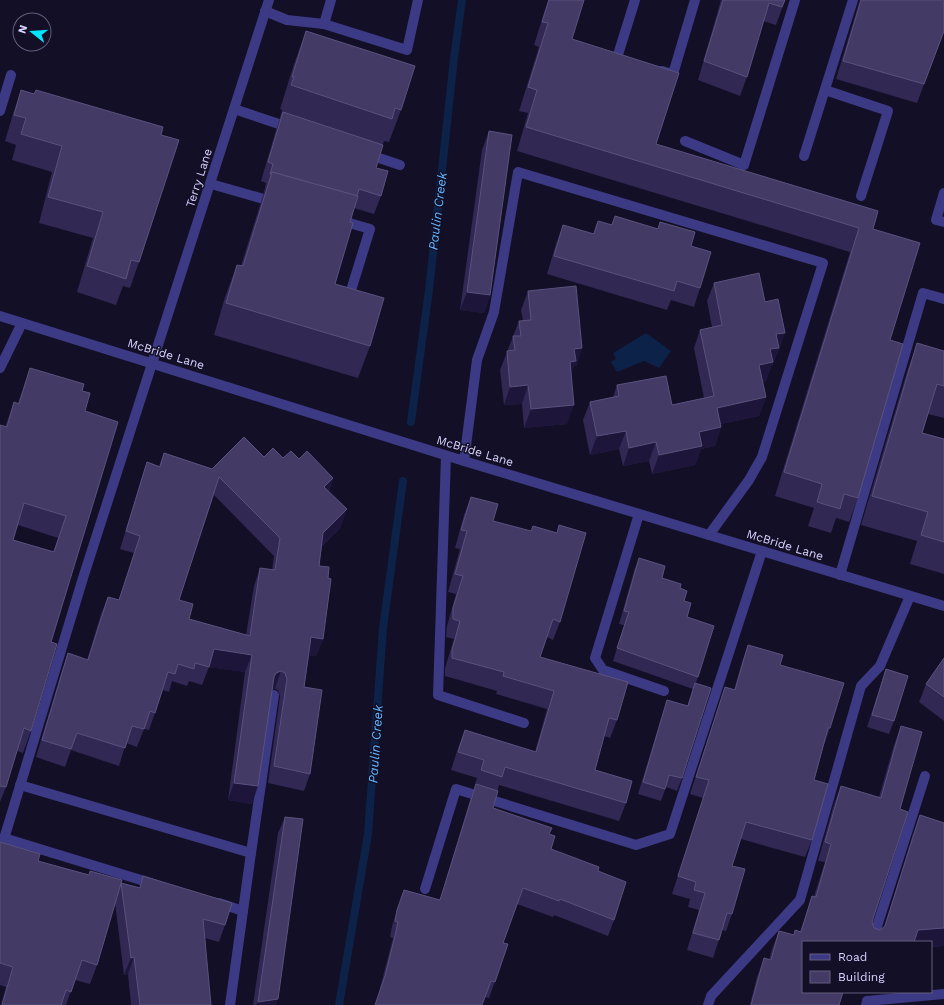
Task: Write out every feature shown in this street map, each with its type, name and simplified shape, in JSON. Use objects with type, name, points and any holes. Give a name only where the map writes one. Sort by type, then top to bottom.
[{"type":"street","name":"Terry Lane","points":[[0,852],[83,578],[154,363],[269,0]]},
{"type":"street","points":[[324,24],[331,0]]},
{"type":"street","points":[[265,11],[287,20],[324,24],[407,50],[418,0]]},
{"type":"street","points":[[635,0],[617,58],[638,64]]},
{"type":"street","points":[[652,68],[673,74],[695,0]]},
{"type":"street","points":[[685,141],[744,165],[795,0]]},
{"type":"street","points":[[804,156],[853,0]]},
{"type":"street","points":[[0,111],[11,75]]},
{"type":"street","points":[[825,90],[888,111],[861,196]]},
{"type":"street","points":[[234,109],[302,132]]},
{"type":"street","points":[[355,149],[400,165]]},
{"type":"street","points":[[464,461],[477,360],[494,312],[518,172],[823,263],[762,457],[749,480],[709,535]]},
{"type":"street","points":[[211,184],[287,206]]},
{"type":"street","points":[[944,193],[936,220],[944,222]]},
{"type":"street","points":[[332,218],[370,229],[348,302]]},
{"type":"street","points":[[840,575],[923,293],[944,299]]},
{"type":"street","name":"McBride Lane","points":[[0,316],[154,363],[446,456],[944,606]]},
{"type":"street","points":[[0,368],[22,323]]},
{"type":"street","points":[[446,456],[438,695],[524,723]]},
{"type":"street","points":[[640,514],[595,658],[603,670],[664,691]]},
{"type":"street","points":[[425,889],[456,789],[636,845],[670,834],[762,551]]},
{"type":"street","points":[[708,1005],[711,996],[800,900],[861,686],[880,666],[910,596]]},
{"type":"street","points":[[230,1005],[274,695]]},
{"type":"street","points":[[872,941],[925,776]]},
{"type":"street","points":[[20,785],[251,853]]},
{"type":"street","points":[[4,838],[161,886]]},
{"type":"street","points":[[206,899],[243,911]]},
{"type":"street","points":[[866,999],[944,994]]},
{"type":"water","points":[[646,333],[671,351],[659,368],[644,361],[617,372],[611,362],[616,359],[613,353]]},
{"type":"building","points":[[549,0],[584,0],[572,39],[679,73],[656,144],[878,211],[873,229],[920,243],[890,340],[903,344],[858,498],[844,494],[840,509],[817,502],[822,484],[784,472],[859,228],[526,127],[537,90],[528,87],[548,23],[542,22]]},
{"type":"building","points":[[723,0],[785,0],[782,7],[769,3],[747,77],[704,61]]},
{"type":"building","points":[[861,0],[944,1],[944,31],[924,84],[843,61]]},
{"type":"building","points":[[306,31],[415,66],[401,110],[395,108],[392,119],[291,85]]},
{"type":"building","points":[[21,90],[34,94],[36,90],[163,127],[161,135],[179,140],[139,262],[131,260],[126,279],[87,266],[103,212],[48,197],[62,146],[21,134],[26,118],[14,115]]},
{"type":"building","points":[[283,112],[383,145],[376,168],[388,171],[381,196],[359,189],[357,196],[272,172],[270,174],[273,164],[268,162]]},
{"type":"building","points":[[489,131],[512,135],[490,295],[467,292]]},
{"type":"building","points":[[272,172],[358,196],[350,222],[353,223],[335,284],[384,298],[370,346],[226,303],[237,265],[243,266]]},
{"type":"building","points":[[615,216],[658,229],[660,222],[695,232],[691,246],[711,252],[700,288],[677,281],[674,291],[554,256],[563,225],[594,234],[598,221],[612,225]]},
{"type":"building","points":[[759,273],[765,302],[778,299],[785,333],[776,334],[779,348],[770,349],[773,362],[759,365],[766,397],[717,408],[721,427],[699,432],[702,446],[659,455],[656,442],[629,448],[626,431],[597,436],[590,402],[619,396],[617,385],[666,376],[672,405],[714,396],[700,330],[722,325],[714,283]]},
{"type":"building","points":[[576,286],[582,348],[574,349],[576,361],[570,362],[574,405],[531,409],[528,385],[510,387],[507,351],[515,350],[513,336],[521,336],[519,321],[531,320],[528,291]]},
{"type":"building","points":[[917,343],[944,351],[944,386],[937,384],[922,433],[944,439],[944,542],[921,535],[928,512],[872,496]]},
{"type":"building","points":[[30,368],[84,384],[82,391],[90,393],[85,411],[118,422],[51,642],[57,644],[31,731],[24,728],[6,787],[0,786],[0,425],[7,427],[14,402],[19,404]],"holes":[[[24,503],[66,516],[54,552],[13,540]]]},
{"type":"building","points":[[244,437],[264,457],[273,448],[283,458],[291,451],[299,459],[307,451],[333,478],[324,487],[347,509],[323,533],[319,566],[329,567],[328,578],[331,579],[323,639],[311,637],[304,687],[322,690],[310,774],[274,766],[287,679],[285,673],[281,671],[276,673],[274,677],[258,786],[234,783],[252,655],[214,649],[209,667],[195,663],[194,669],[178,664],[175,674],[168,672],[155,713],[150,711],[144,729],[132,726],[125,748],[77,733],[71,749],[42,740],[68,653],[88,660],[108,597],[119,600],[140,536],[126,531],[147,462],[160,467],[164,453],[212,469]],"holes":[[[219,477],[280,538],[275,570],[260,568],[250,636],[189,619],[193,604],[179,600]]]},
{"type":"building","points":[[471,497],[498,504],[493,521],[531,531],[533,526],[557,533],[559,525],[586,533],[560,622],[553,619],[540,657],[628,682],[617,720],[609,718],[595,770],[632,781],[626,803],[505,767],[502,777],[481,770],[484,760],[458,752],[465,730],[536,752],[554,691],[503,676],[504,672],[452,658],[452,650],[460,621],[453,619],[453,608],[463,576],[455,574],[467,531],[461,530]]},
{"type":"building","points":[[639,558],[665,566],[662,578],[681,584],[680,588],[687,591],[684,601],[691,603],[687,617],[714,626],[698,677],[617,648],[629,612],[624,611]]},
{"type":"building","points":[[748,645],[783,655],[780,665],[844,683],[830,728],[828,728],[814,780],[828,784],[812,840],[746,822],[732,866],[745,869],[732,914],[727,913],[719,940],[693,933],[705,893],[694,890],[696,882],[678,876],[709,780],[696,777],[725,687],[735,690]]},
{"type":"building","points":[[944,658],[944,697],[926,684]]},
{"type":"building","points":[[886,669],[908,676],[894,721],[872,715]]},
{"type":"building","points":[[695,683],[711,688],[682,778],[669,775],[665,789],[643,782],[667,700],[688,706]]},
{"type":"building","points":[[901,726],[922,732],[900,809],[908,812],[872,922],[874,928],[880,930],[885,926],[920,815],[944,823],[944,928],[918,930],[914,941],[802,941],[802,993],[843,993],[839,1005],[751,1005],[764,958],[771,960],[779,931],[794,935],[795,930],[801,932],[812,896],[816,897],[831,844],[825,842],[841,786],[881,798]]},
{"type":"building","points":[[476,784],[498,791],[493,808],[552,828],[549,834],[555,836],[551,849],[599,867],[598,871],[626,882],[614,920],[560,899],[559,901],[523,888],[503,943],[508,944],[495,982],[491,981],[482,1005],[375,1005],[385,976],[398,922],[395,921],[397,910],[404,890],[440,900]]},
{"type":"building","points":[[285,817],[303,819],[278,999],[258,1002]]},
{"type":"building","points":[[0,842],[40,854],[38,861],[89,875],[90,871],[122,880],[97,965],[82,960],[71,992],[66,990],[61,1005],[2,1005],[13,967],[0,963]]},
{"type":"building","points":[[143,876],[232,903],[225,925],[203,919],[211,1005],[140,1005],[134,957],[131,958],[121,883],[140,888]]},
{"type":"waterway","name":"Paulin Creek","points":[[411,422],[429,290],[454,58],[462,0]]},
{"type":"waterway","name":"Paulin Creek","points":[[339,1005],[368,834],[383,628],[403,481]]}]
